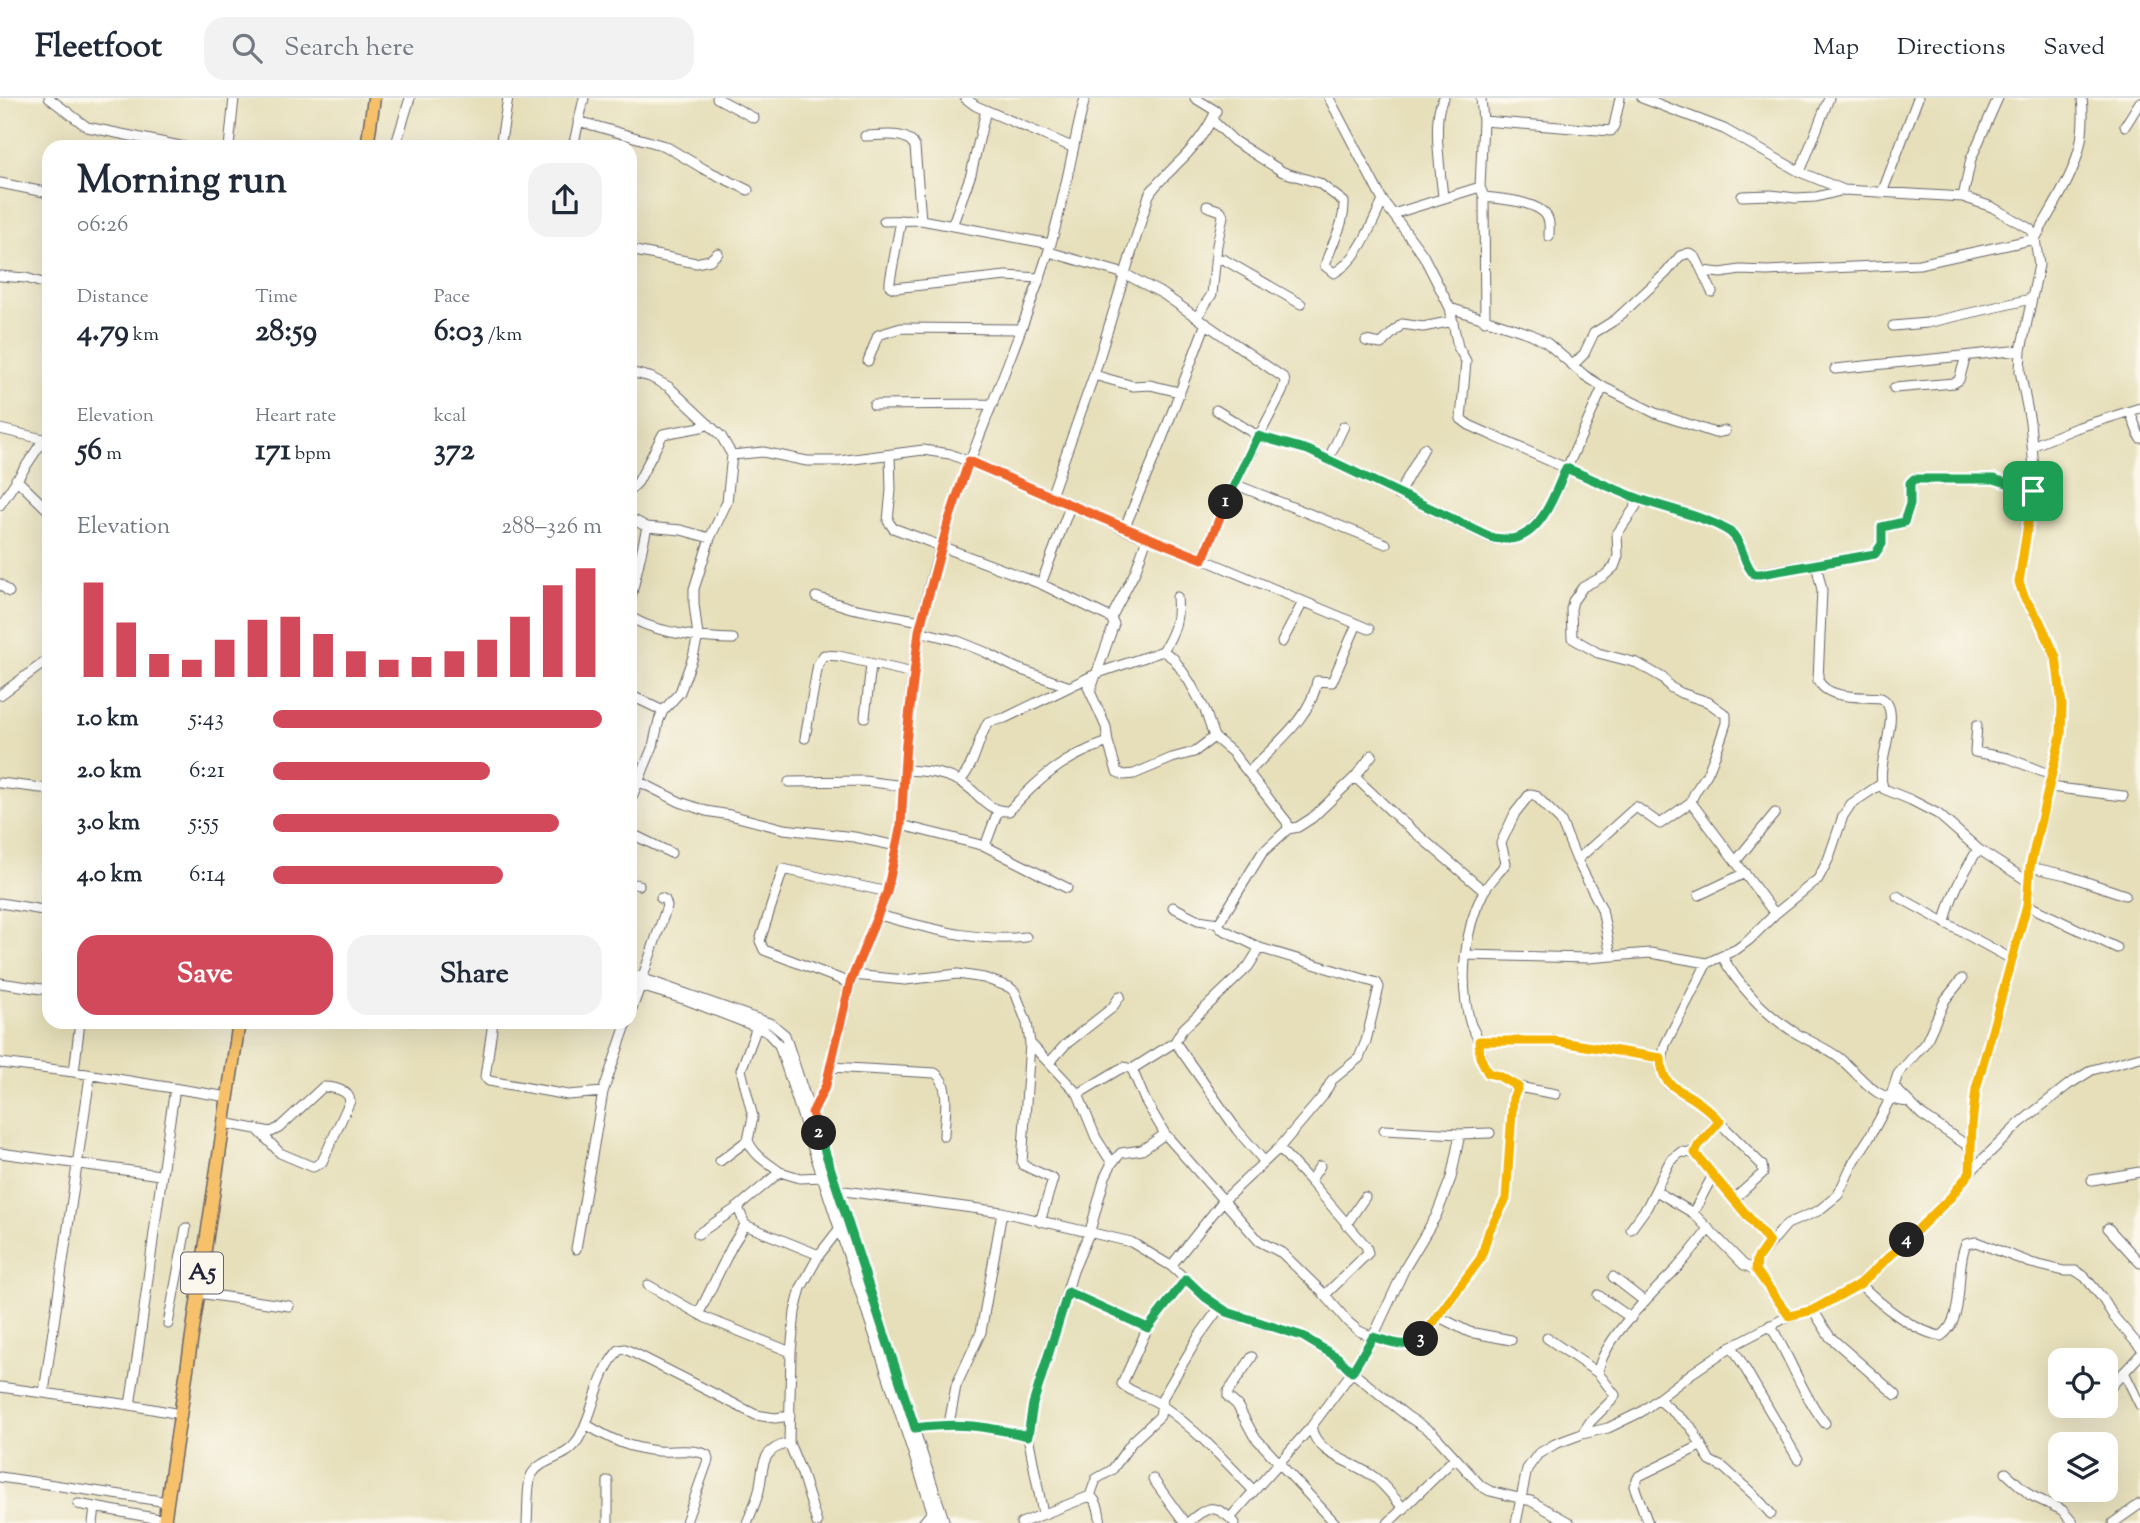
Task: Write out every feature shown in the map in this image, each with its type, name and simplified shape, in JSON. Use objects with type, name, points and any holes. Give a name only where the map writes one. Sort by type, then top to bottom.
[{"type":"highway","points":[[369,140],[374,98]]},
{"type":"highway","name":"A5","points":[[164,1522],[238,1029]]},
{"type":"street","points":[[48,98],[87,127],[137,140]]},
{"type":"street","points":[[230,140],[234,98]]},
{"type":"street","points":[[397,140],[410,98]]},
{"type":"street","points":[[501,140],[508,98]]},
{"type":"street","points":[[575,140],[584,98]]},
{"type":"street","points":[[717,98],[754,118]]},
{"type":"street","points":[[965,98],[986,110],[1072,146]]},
{"type":"street","points":[[812,1113],[826,1085],[852,979],[887,892],[901,825],[913,673],[920,626],[941,547],[969,461],[993,404],[1050,248],[1085,98]]},
{"type":"street","points":[[1051,496],[1094,375],[1149,195],[1156,184],[1195,144],[1216,111],[1195,98]]},
{"type":"street","points":[[1329,98],[1383,201],[1423,255],[1450,308],[1458,347],[1466,361],[1461,419],[1529,453],[1636,498],[1730,533],[1738,541],[1749,569],[1754,574],[1875,554],[1882,544],[1882,527],[1904,522],[1910,504],[1910,483],[1914,479],[1994,479],[2033,491]]},
{"type":"street","points":[[1443,197],[1438,121],[1439,104],[1444,98]]},
{"type":"street","points":[[1481,98],[1485,321]]},
{"type":"street","points":[[1483,121],[1611,131],[1620,98]]},
{"type":"street","points":[[1642,98],[1724,129],[1800,172],[1844,190]]},
{"type":"street","points":[[1800,172],[1829,98]]},
{"type":"street","points":[[1882,192],[1918,98]]},
{"type":"street","points":[[1962,197],[1970,159],[1998,98]]},
{"type":"street","points":[[1703,271],[1721,273],[1740,270],[1919,264],[2035,239],[2075,166],[2082,147],[2082,98]]},
{"type":"street","points":[[2125,126],[2140,102]]},
{"type":"street","points":[[952,226],[971,174],[986,110]]},
{"type":"street","points":[[1212,120],[1234,141],[1283,172],[1319,183],[1344,202],[1345,213],[1340,231],[1325,265],[1334,273],[1342,269],[1356,254],[1383,201]]},
{"type":"street","points":[[579,121],[665,146],[748,190]]},
{"type":"street","points":[[865,136],[905,136],[912,140],[915,147],[921,220]]},
{"type":"street","points":[[0,183],[42,192]]},
{"type":"street","points":[[1742,196],[1816,197],[1844,190],[1962,197],[1992,207],[2017,220],[2030,229],[2035,239],[2039,265],[2021,350],[2020,371],[2030,422],[2033,491],[2019,582],[2024,597],[2039,620],[2056,657],[2062,705],[2061,735],[2030,867],[2027,905],[1976,1089],[1970,1172]]},
{"type":"street","points":[[1393,214],[1443,197],[1482,192],[1526,203],[1540,210],[1548,219],[1549,236]]},
{"type":"street","points":[[1197,317],[1212,294],[1223,216],[1221,211],[1206,206]]},
{"type":"street","points":[[901,220],[890,281],[890,286],[894,288],[1006,276],[1039,278]]},
{"type":"street","points":[[884,221],[921,220],[952,226],[1050,248],[1125,274],[1163,294],[1284,378],[1282,392],[1234,484],[1203,559]]},
{"type":"street","points":[[637,251],[696,263],[710,260],[718,253]]},
{"type":"street","points":[[1573,365],[1584,354],[1594,333],[1615,320],[1680,256],[1689,253],[1696,258],[1712,292]]},
{"type":"street","points":[[1215,261],[1223,259],[1301,304]]},
{"type":"street","points":[[0,276],[26,278],[42,283]]},
{"type":"street","points":[[1893,326],[1927,323],[2031,299]]},
{"type":"street","points":[[1450,308],[1531,334],[1602,387],[1656,413],[1715,433],[1725,431]]},
{"type":"street","points":[[1366,341],[1376,345],[1385,343],[1402,324],[1423,327],[1453,321]]},
{"type":"street","points":[[1124,529],[1206,323]]},
{"type":"street","points":[[868,361],[878,335],[901,328],[1020,329]]},
{"type":"street","points":[[1835,369],[2021,350]]},
{"type":"street","points":[[1894,388],[1954,383],[1959,380],[1966,356]]},
{"type":"street","points":[[637,374],[669,387],[721,436],[732,455],[727,502],[710,538],[694,589],[698,636],[680,692],[663,711],[637,788]]},
{"type":"street","points":[[1094,375],[1133,386],[1150,385],[1179,392]]},
{"type":"street","points":[[1216,410],[1258,436],[1308,450],[1493,538],[1514,539],[1528,532],[1550,506],[1602,387]]},
{"type":"street","points":[[874,405],[993,404]]},
{"type":"street","points":[[2032,446],[2076,428],[2140,408]]},
{"type":"street","points":[[2130,412],[2140,438]]},
{"type":"street","points":[[637,483],[663,434],[701,428],[709,424]]},
{"type":"street","points":[[1328,460],[1344,426]]},
{"type":"street","points":[[0,429],[42,439]]},
{"type":"street","points":[[0,505],[16,478],[42,445]]},
{"type":"street","points":[[1398,495],[1424,448]]},
{"type":"street","points":[[732,455],[764,452],[807,461],[839,461],[923,450],[950,454],[1124,529],[1370,629]]},
{"type":"street","points":[[890,455],[889,525],[1041,584],[1111,618],[1114,624],[1090,692]]},
{"type":"street","points":[[16,478],[42,504]]},
{"type":"street","points":[[1234,484],[1386,544]]},
{"type":"street","points":[[1577,860],[1636,807],[1660,824],[1691,802],[1710,768],[1726,723],[1726,715],[1708,702],[1681,693],[1670,687],[1663,678],[1636,663],[1598,653],[1577,642],[1571,634],[1573,601],[1583,587],[1604,576],[1614,567],[1618,556],[1617,534],[1636,506],[1636,498]]},
{"type":"street","points":[[1041,584],[1071,504]]},
{"type":"street","points":[[637,522],[647,527],[681,530],[710,538]]},
{"type":"street","points":[[637,571],[647,527]]},
{"type":"street","points":[[1111,618],[1135,572],[1147,538]]},
{"type":"street","points":[[1815,564],[1822,590],[1818,680],[1822,688],[1829,692],[1888,701],[1890,706],[1881,783],[1884,789],[1954,823],[1978,849],[2029,882]]},
{"type":"street","points":[[0,584],[9,592]]},
{"type":"street","points":[[816,597],[920,626],[985,652],[1016,668],[1067,686]]},
{"type":"street","points":[[960,781],[968,772],[988,722],[1005,718],[1098,673],[1163,651],[1179,617],[1177,597]]},
{"type":"street","points":[[1282,642],[1303,602]]},
{"type":"street","points":[[637,621],[661,630],[733,639]]},
{"type":"street","points":[[1249,772],[1288,733],[1315,695],[1317,681],[1332,682],[1357,624]]},
{"type":"street","points":[[1163,651],[1174,659],[1189,681],[1205,710],[1214,737],[1232,752],[1249,772],[1287,822],[1288,828]]},
{"type":"street","points":[[805,738],[818,664],[824,656],[839,656],[913,673]]},
{"type":"street","points":[[0,695],[42,664]]},
{"type":"street","points":[[865,717],[871,665]]},
{"type":"street","points":[[1084,679],[1106,727],[1117,772],[1124,775],[1134,774],[1194,752],[1214,737]]},
{"type":"street","points":[[637,698],[663,711]]},
{"type":"street","points":[[1977,725],[1975,752],[2008,758],[2053,776]]},
{"type":"street","points":[[905,770],[926,771],[960,781],[988,806],[998,811],[1009,811],[1038,779],[1085,750],[1108,742]]},
{"type":"street","points":[[1171,1266],[1223,1200],[1279,1148],[1323,1096],[1332,1080],[1359,1058],[1366,1041],[1379,987],[1377,983],[1260,948],[1227,933],[1220,928],[1219,923],[1262,853],[1288,828],[1298,827],[1312,818],[1355,777],[1372,755]]},
{"type":"street","points":[[1355,777],[1398,818],[1484,891]]},
{"type":"street","points":[[789,782],[864,781],[904,786]]},
{"type":"street","points":[[640,782],[680,802],[706,811],[784,829],[854,837],[897,846]]},
{"type":"street","points":[[0,783],[42,788]]},
{"type":"street","points":[[1466,955],[1611,956],[1650,953],[1707,963],[1749,940],[1818,879],[1851,804],[1881,783]]},
{"type":"street","points":[[2050,787],[2123,796]]},
{"type":"street","points":[[1556,1094],[1518,1087],[1488,1073],[1480,1057],[1479,1041],[1470,1022],[1465,987],[1466,955],[1472,920],[1484,891],[1506,863],[1501,843],[1515,813],[1530,794],[1535,795],[1561,821],[1602,909],[1611,956]]},
{"type":"street","points":[[1691,802],[1776,914]]},
{"type":"street","points":[[985,846],[998,811]]},
{"type":"street","points":[[1736,862],[1776,813]]},
{"type":"street","points":[[901,825],[985,846],[1067,888]]},
{"type":"street","points":[[637,836],[671,853]]},
{"type":"street","points":[[1945,923],[1958,883],[1978,849]]},
{"type":"street","points":[[2002,864],[2013,860]]},
{"type":"street","points":[[2030,867],[2066,875],[2126,895]]},
{"type":"street","points":[[887,892],[783,869],[760,941],[761,946],[764,950],[852,979],[905,980],[958,974],[984,978],[1015,992],[1027,1023],[1030,1042],[1023,1166],[1053,1179],[1040,1222]]},
{"type":"street","points":[[1699,895],[1745,873]]},
{"type":"street","points":[[1897,895],[2013,960]]},
{"type":"street","points":[[637,983],[667,906],[661,898]]},
{"type":"street","points":[[0,903],[42,910]]},
{"type":"street","points":[[2027,905],[2117,948]]},
{"type":"street","points":[[1173,907],[1198,920],[1219,923]]},
{"type":"street","points":[[878,915],[974,936],[1011,939],[1026,937]]},
{"type":"street","points":[[1078,1094],[1124,1067],[1132,1069],[1175,1042],[1182,1030],[1248,967],[1260,948]]},
{"type":"street","points":[[1722,956],[1745,990],[1789,1029],[1836,1055],[1877,1094],[1889,1101],[1908,1102]]},
{"type":"street","points":[[1707,963],[1665,1045],[1661,1068],[1669,1085],[1698,1101],[1762,1165],[1763,1173],[1734,1199]]},
{"type":"street","points":[[1753,1267],[1769,1242],[1787,1224],[1818,1211],[1838,1195],[1889,1101],[1898,1074],[1926,1042],[1945,1000],[1962,979]]},
{"type":"street","points":[[0,983],[42,989]]},
{"type":"street","points":[[637,983],[757,1027],[768,1033],[779,1045],[936,1523]]},
{"type":"street","points":[[637,983],[759,1019],[780,1029],[790,1045],[945,1523]]},
{"type":"street","points":[[1050,1062],[1065,1045],[1112,1008],[1120,996]]},
{"type":"street","points":[[757,1027],[741,1070],[752,1117],[748,1140],[751,1148],[780,1172],[800,1178],[823,1177]]},
{"type":"street","points":[[74,1072],[79,1029]]},
{"type":"street","points":[[492,1029],[485,1077],[489,1082],[568,1096],[603,1092]]},
{"type":"street","points":[[576,1249],[603,1092],[625,1029]]},
{"type":"street","points":[[1479,1041],[1555,1041],[1661,1058]]},
{"type":"street","points":[[1030,1042],[1078,1094],[1096,1138],[1112,1163]]},
{"type":"street","points":[[1175,1042],[1237,1130],[1264,1161]]},
{"type":"street","points":[[1516,1523],[1527,1469],[1538,1454],[1555,1444],[1608,1428],[1641,1412],[1732,1346],[1789,1316],[1813,1310],[1860,1284],[1951,1197],[1970,1172],[2020,1123],[2068,1085],[2092,1070],[2140,1057]]},
{"type":"street","points":[[0,1063],[228,1097]]},
{"type":"street","points":[[830,1066],[930,1070],[941,1076],[945,1086],[944,1136]]},
{"type":"street","points":[[1132,1069],[1145,1100],[1166,1134],[1259,1241],[1282,1253],[1348,1322],[1373,1337],[1407,1345],[1415,1344],[1422,1338],[1481,1258],[1489,1231],[1506,1199],[1513,1098],[1518,1087]]},
{"type":"street","points":[[44,1392],[90,1076]]},
{"type":"street","points":[[224,1123],[258,1129],[271,1132],[279,1128],[323,1087],[347,1093],[350,1097],[319,1165],[313,1167],[280,1153],[258,1129]]},
{"type":"street","points":[[1894,1087],[1943,1131],[1971,1148]]},
{"type":"street","points":[[130,1405],[145,1314],[160,1175],[175,1089]]},
{"type":"street","points":[[1631,1229],[1647,1208],[1670,1161],[1681,1152],[1693,1151],[1720,1121]]},
{"type":"street","points":[[1384,1130],[1490,1133]]},
{"type":"street","points":[[1043,1514],[1028,1436],[1033,1404],[1090,1231],[1100,1190],[1112,1163],[1121,1153],[1142,1150],[1166,1134]]},
{"type":"street","points":[[1153,1479],[1187,1523],[1208,1508],[1217,1509],[1233,1521],[1254,1492],[1311,1427],[1352,1372],[1373,1337],[1405,1268],[1436,1216],[1451,1178],[1460,1134]]},
{"type":"street","points":[[720,1161],[748,1140]]},
{"type":"street","points":[[1279,1148],[1366,1246],[1368,1254],[1325,1295]]},
{"type":"street","points":[[1693,1151],[1769,1242]]},
{"type":"street","points":[[0,1153],[160,1175]]},
{"type":"street","points":[[1310,1181],[1320,1166]]},
{"type":"street","points":[[2092,1180],[2140,1171]]},
{"type":"street","points":[[698,1234],[738,1207],[780,1172]]},
{"type":"street","points":[[1693,1213],[1712,1177]]},
{"type":"street","points":[[837,1190],[1002,1212],[1131,1242],[1171,1266],[1205,1297],[1227,1312],[1302,1336],[1337,1357],[1407,1416],[1433,1433],[1482,1486],[1540,1505],[1570,1523]]},
{"type":"street","points":[[1656,1191],[1693,1213],[1708,1230],[1753,1267],[1789,1316]]},
{"type":"street","points":[[1346,1225],[1365,1197]]},
{"type":"street","points":[[738,1207],[745,1225],[819,1255]]},
{"type":"street","points":[[949,1424],[956,1386],[981,1332],[1002,1212]]},
{"type":"street","points":[[699,1314],[745,1225]]},
{"type":"street","points":[[168,1324],[186,1228]]},
{"type":"street","points":[[817,1523],[789,1443],[791,1352],[801,1288],[819,1255],[840,1228]]},
{"type":"street","points":[[2108,1228],[2138,1259]]},
{"type":"street","points":[[1598,1373],[1605,1352],[1644,1301],[1679,1266],[1708,1230]]},
{"type":"street","points":[[1860,1284],[1879,1303],[1929,1334],[1941,1336],[1947,1332],[1956,1306],[1961,1282],[1960,1256],[1966,1244],[1976,1242],[2031,1263],[2064,1271],[2077,1271],[2085,1277],[2103,1299],[2113,1317],[2140,1347]]},
{"type":"street","points":[[181,1261],[203,1264]]},
{"type":"street","points":[[1613,1277],[1644,1301]]},
{"type":"street","points":[[1186,1279],[1148,1328],[1122,1384],[1161,1404],[1210,1445],[1254,1492]]},
{"type":"street","points":[[648,1285],[699,1314],[791,1352]]},
{"type":"street","points":[[1068,1292],[1148,1328]]},
{"type":"street","points":[[198,1293],[289,1306]]},
{"type":"street","points":[[1598,1295],[1631,1318]]},
{"type":"street","points":[[1021,1523],[1090,1496],[1096,1479],[1112,1470],[1132,1441],[1160,1416],[1161,1404],[1186,1357],[1220,1307]]},
{"type":"street","points":[[1813,1310],[1830,1336],[1896,1395]]},
{"type":"street","points":[[1437,1316],[1469,1332],[1511,1340]]},
{"type":"street","points":[[1770,1325],[1785,1349],[1813,1408],[1825,1423]]},
{"type":"street","points":[[1547,1338],[1598,1373],[1615,1395],[1582,1434]]},
{"type":"street","points":[[1732,1346],[1798,1460]]},
{"type":"street","points":[[527,1523],[532,1474],[552,1458],[568,1452],[587,1425],[596,1392],[607,1367],[619,1350],[625,1349],[756,1415],[775,1418],[790,1416]]},
{"type":"street","points":[[2118,1378],[2140,1354]]},
{"type":"street","points":[[1252,1357],[1227,1395],[1237,1405],[1254,1436],[1335,1523]]},
{"type":"street","points":[[2124,1372],[2140,1405]]},
{"type":"street","points":[[0,1387],[180,1414]]},
{"type":"street","points":[[1658,1399],[1691,1427],[1710,1461],[1724,1468],[1771,1514]]},
{"type":"street","points":[[915,1428],[949,1424],[982,1426],[1028,1436]]},
{"type":"street","points":[[587,1425],[615,1442],[658,1451],[701,1452],[707,1455],[708,1460],[686,1523]]},
{"type":"street","points":[[1311,1427],[1320,1444],[1376,1479],[1404,1509]]},
{"type":"street","points":[[747,1523],[758,1491],[762,1465],[771,1451],[789,1443]]},
{"type":"street","points":[[1648,1523],[1634,1486],[1639,1476],[1700,1446]]},
{"type":"street","points":[[1388,1523],[1455,1458]]},
{"type":"street","points":[[2006,1473],[2030,1495],[2064,1512],[2073,1523]]},
{"type":"street","points":[[0,1477],[168,1502]]},
{"type":"street","points":[[608,1481],[608,1523]]},
{"type":"street","points":[[1090,1496],[1095,1499],[1101,1523]]},
{"type":"street","points":[[78,1504],[164,1522]]},
{"type":"street","points":[[2113,1523],[2140,1504]]},
{"type":"street","points":[[93,1523],[95,1508]]},
{"type":"street","points":[[923,1523],[932,1512]]},
{"type":"route","points":[[1258,436],[1308,450],[1493,538],[1514,539],[1528,532],[1550,506],[1566,468],[1730,533],[1738,541],[1749,569],[1754,574],[1875,554],[1880,551],[1882,544],[1882,527],[1904,522],[1910,504],[1910,483],[1914,479],[1976,477],[1994,479],[2033,491],[2019,582],[2024,597],[2039,620],[2056,657],[2062,705],[2061,735],[2030,867],[2027,905],[1976,1089],[1970,1172],[1951,1197],[1860,1284],[1813,1310],[1789,1316],[1756,1270],[1757,1259],[1769,1242],[1712,1177],[1695,1153],[1720,1121],[1698,1101],[1669,1085],[1661,1068],[1661,1058],[1555,1041],[1479,1041],[1480,1057],[1488,1073],[1518,1087],[1513,1098],[1506,1199],[1489,1231],[1481,1258],[1415,1344],[1407,1345],[1373,1337],[1352,1372],[1337,1357],[1302,1336],[1227,1312],[1205,1297],[1186,1279],[1148,1328],[1068,1292],[1033,1404],[1028,1436],[982,1426],[949,1424],[915,1428],[812,1113],[826,1085],[850,983],[887,892],[901,825],[906,743],[919,631],[948,523],[969,461],[1124,529],[1203,559],[1234,484],[1258,436]]}]
